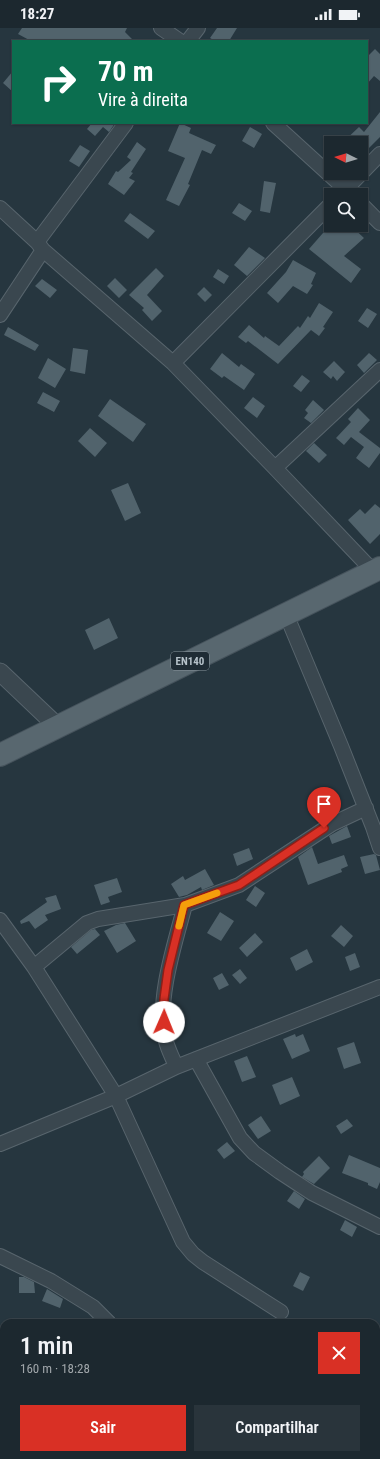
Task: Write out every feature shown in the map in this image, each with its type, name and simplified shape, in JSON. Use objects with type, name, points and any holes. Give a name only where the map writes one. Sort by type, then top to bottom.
[{"type":"main road","name":"EN140","points":[[0,755],[377,569]]},
{"type":"street","points":[[161,28],[179,40]]},
{"type":"street","points":[[189,40],[198,28]]},
{"type":"street","points":[[0,315],[40,246],[125,124]]},
{"type":"street","points":[[274,124],[341,188]]},
{"type":"street","points":[[350,188],[380,154]]},
{"type":"street","points":[[0,208],[40,246],[173,364],[377,569]]},
{"type":"street","points":[[173,364],[324,211]]},
{"type":"street","points":[[368,211],[380,223]]},
{"type":"street","points":[[275,468],[380,370]]},
{"type":"street","points":[[286,614],[366,808],[377,825],[380,848]]},
{"type":"street","points":[[0,672],[58,727]]},
{"type":"street","points":[[34,967],[87,923],[98,918],[184,905],[239,885],[332,824],[366,808]]},
{"type":"street","points":[[176,1067],[166,1040],[164,999],[168,970],[184,905]]},
{"type":"street","points":[[0,920],[34,967],[116,1096],[183,1242],[193,1254],[203,1262],[280,1312]]},
{"type":"street","points":[[0,1144],[116,1096],[176,1067],[380,987]]},
{"type":"street","points":[[196,1059],[240,1138],[254,1153],[312,1193],[380,1227]]},
{"type":"street","points":[[0,1256],[51,1281],[93,1307],[105,1319]]},
{"type":"building","points":[[22,28],[127,28],[125,32],[133,40],[29,40],[18,34]]},
{"type":"building","points":[[217,28],[237,28],[230,40],[213,40],[210,38]]},
{"type":"building","points":[[375,49],[380,54],[380,81],[374,76],[368,83],[368,56]]},
{"type":"building","points":[[12,72],[12,91],[3,83]]},
{"type":"building","points":[[380,112],[380,137],[368,149],[368,136],[349,136],[359,127],[364,132]]},
{"type":"building","points":[[91,124],[114,124],[109,132],[103,127],[95,136],[87,129]]},
{"type":"building","points":[[180,124],[191,128],[189,133],[216,145],[211,154],[202,150],[188,184],[190,185],[179,206],[166,200],[185,158],[168,151]]},
{"type":"building","points":[[250,127],[262,134],[254,148],[242,141]]},
{"type":"building","points":[[137,142],[146,149],[131,172],[133,173],[129,178],[135,181],[124,195],[108,184],[116,171],[118,172],[131,160],[127,157]]},
{"type":"building","points":[[80,145],[90,151],[79,167],[69,161]]},
{"type":"building","points":[[264,181],[276,183],[270,213],[260,211]]},
{"type":"building","points":[[239,203],[252,211],[245,221],[232,213]]},
{"type":"building","points":[[130,213],[155,231],[148,239],[124,221]]},
{"type":"building","points":[[324,232],[358,232],[364,238],[344,256],[361,269],[351,283],[309,249]]},
{"type":"building","points":[[249,247],[265,258],[247,276],[234,265]]},
{"type":"building","points":[[293,260],[316,273],[311,284],[313,285],[307,294],[293,286],[278,303],[267,293],[286,272]]},
{"type":"building","points":[[156,268],[164,276],[147,295],[162,311],[152,321],[142,310],[144,308],[129,295]]},
{"type":"building","points":[[218,269],[229,276],[224,284],[213,277]]},
{"type":"building","points":[[115,278],[127,290],[119,298],[107,286]]},
{"type":"building","points":[[42,279],[57,290],[50,298],[35,286]]},
{"type":"building","points":[[204,287],[212,295],[205,302],[197,294]]},
{"type":"building","points":[[319,303],[333,312],[323,327],[325,328],[319,336],[311,330],[278,364],[248,341],[246,343],[238,337],[249,325],[264,338],[265,336],[279,346],[298,326],[300,328],[308,316],[310,318]]},
{"type":"building","points":[[367,308],[377,314],[368,328],[358,321]]},
{"type":"building","points":[[8,327],[39,345],[35,351],[4,335]]},
{"type":"building","points":[[73,348],[88,350],[85,374],[70,371]]},
{"type":"building","points":[[222,353],[239,367],[241,364],[255,374],[244,390],[224,376],[222,378],[210,369]]},
{"type":"building","points":[[369,353],[377,360],[364,373],[357,365]]},
{"type":"building","points":[[48,358],[66,369],[55,388],[38,378]]},
{"type":"building","points":[[334,361],[345,372],[337,381],[333,376],[331,379],[323,372]]},
{"type":"building","points":[[302,375],[310,381],[301,392],[293,386]]},
{"type":"building","points":[[43,392],[60,401],[54,412],[37,403]]},
{"type":"building","points":[[253,397],[265,406],[257,418],[244,408]]},
{"type":"building","points":[[110,399],[146,424],[133,442],[98,416]]},
{"type":"building","points":[[313,400],[324,410],[311,423],[304,418],[308,413],[305,410]]},
{"type":"building","points":[[358,408],[370,420],[359,432],[380,448],[380,453],[369,468],[356,458],[364,447],[351,437],[344,445],[336,438],[351,422],[348,419]]},
{"type":"building","points":[[90,428],[107,443],[95,457],[78,441]]},
{"type":"building","points":[[314,443],[327,455],[319,463],[306,451]]},
{"type":"building","points":[[128,483],[141,513],[125,521],[111,490]]},
{"type":"building","points":[[375,504],[380,508],[380,534],[370,544],[348,520],[360,509],[365,514]]},
{"type":"building","points":[[109,618],[118,638],[94,650],[85,630]]},
{"type":"building","points":[[347,826],[351,837],[332,844],[329,836]]},
{"type":"building","points":[[312,847],[318,864],[344,855],[348,866],[341,869],[342,872],[308,885],[298,857]]},
{"type":"building","points":[[249,848],[253,859],[237,866],[233,854]]},
{"type":"building","points":[[374,854],[376,855],[380,870],[365,874],[360,857]]},
{"type":"building","points":[[205,869],[214,885],[202,890],[201,887],[187,895],[179,897],[171,884],[183,876],[185,880]]},
{"type":"building","points":[[117,878],[122,892],[108,897],[110,902],[101,905],[94,885]]},
{"type":"building","points":[[255,886],[265,893],[256,907],[246,900]]},
{"type":"building","points":[[56,895],[61,909],[45,915],[48,920],[35,929],[29,921],[21,924],[20,921],[47,902],[45,898]]},
{"type":"building","points":[[220,912],[234,921],[221,941],[207,933]]},
{"type":"building","points":[[125,923],[136,941],[117,953],[104,931],[116,925]]},
{"type":"building","points":[[341,925],[353,936],[344,947],[331,936]]},
{"type":"building","points":[[95,929],[100,935],[77,954],[71,947],[91,930]]},
{"type":"building","points":[[255,933],[263,942],[247,957],[239,948]]},
{"type":"building","points":[[307,949],[313,962],[296,971],[290,958]]},
{"type":"building","points":[[355,953],[360,967],[350,971],[345,957]]},
{"type":"building","points":[[240,969],[247,978],[240,984],[232,975]]},
{"type":"building","points":[[222,973],[229,985],[219,990],[213,978]]},
{"type":"building","points":[[295,1034],[296,1037],[303,1034],[310,1051],[292,1059],[283,1039]]},
{"type":"building","points":[[354,1042],[361,1063],[344,1069],[337,1048]]},
{"type":"building","points":[[247,1056],[256,1077],[242,1082],[234,1061]]},
{"type":"building","points":[[292,1077],[300,1096],[280,1105],[272,1085]]},
{"type":"building","points":[[261,1116],[271,1131],[258,1139],[248,1125]]},
{"type":"building","points":[[347,1119],[353,1126],[341,1134],[336,1126]]},
{"type":"building","points":[[227,1142],[235,1151],[224,1159],[217,1150]]},
{"type":"building","points":[[349,1155],[380,1168],[380,1182],[377,1189],[368,1185],[368,1183],[342,1173]]},
{"type":"building","points":[[319,1156],[330,1168],[314,1184],[302,1177],[304,1174],[303,1172]]},
{"type":"building","points":[[294,1191],[305,1199],[299,1209],[287,1201]]},
{"type":"building","points":[[345,1220],[357,1227],[352,1237],[340,1230]]},
{"type":"building","points":[[300,1272],[310,1277],[303,1291],[293,1286]]},
{"type":"building","points":[[19,1277],[24,1277],[34,1282],[35,1293],[19,1293]]},
{"type":"building","points":[[47,1289],[63,1299],[60,1308],[42,1301]]},
{"type":"slow traffic","points":[[179,926],[184,905],[217,893]]},
{"type":"route","points":[[164,1022],[164,999],[168,970],[184,905],[239,885],[324,828]]}]
